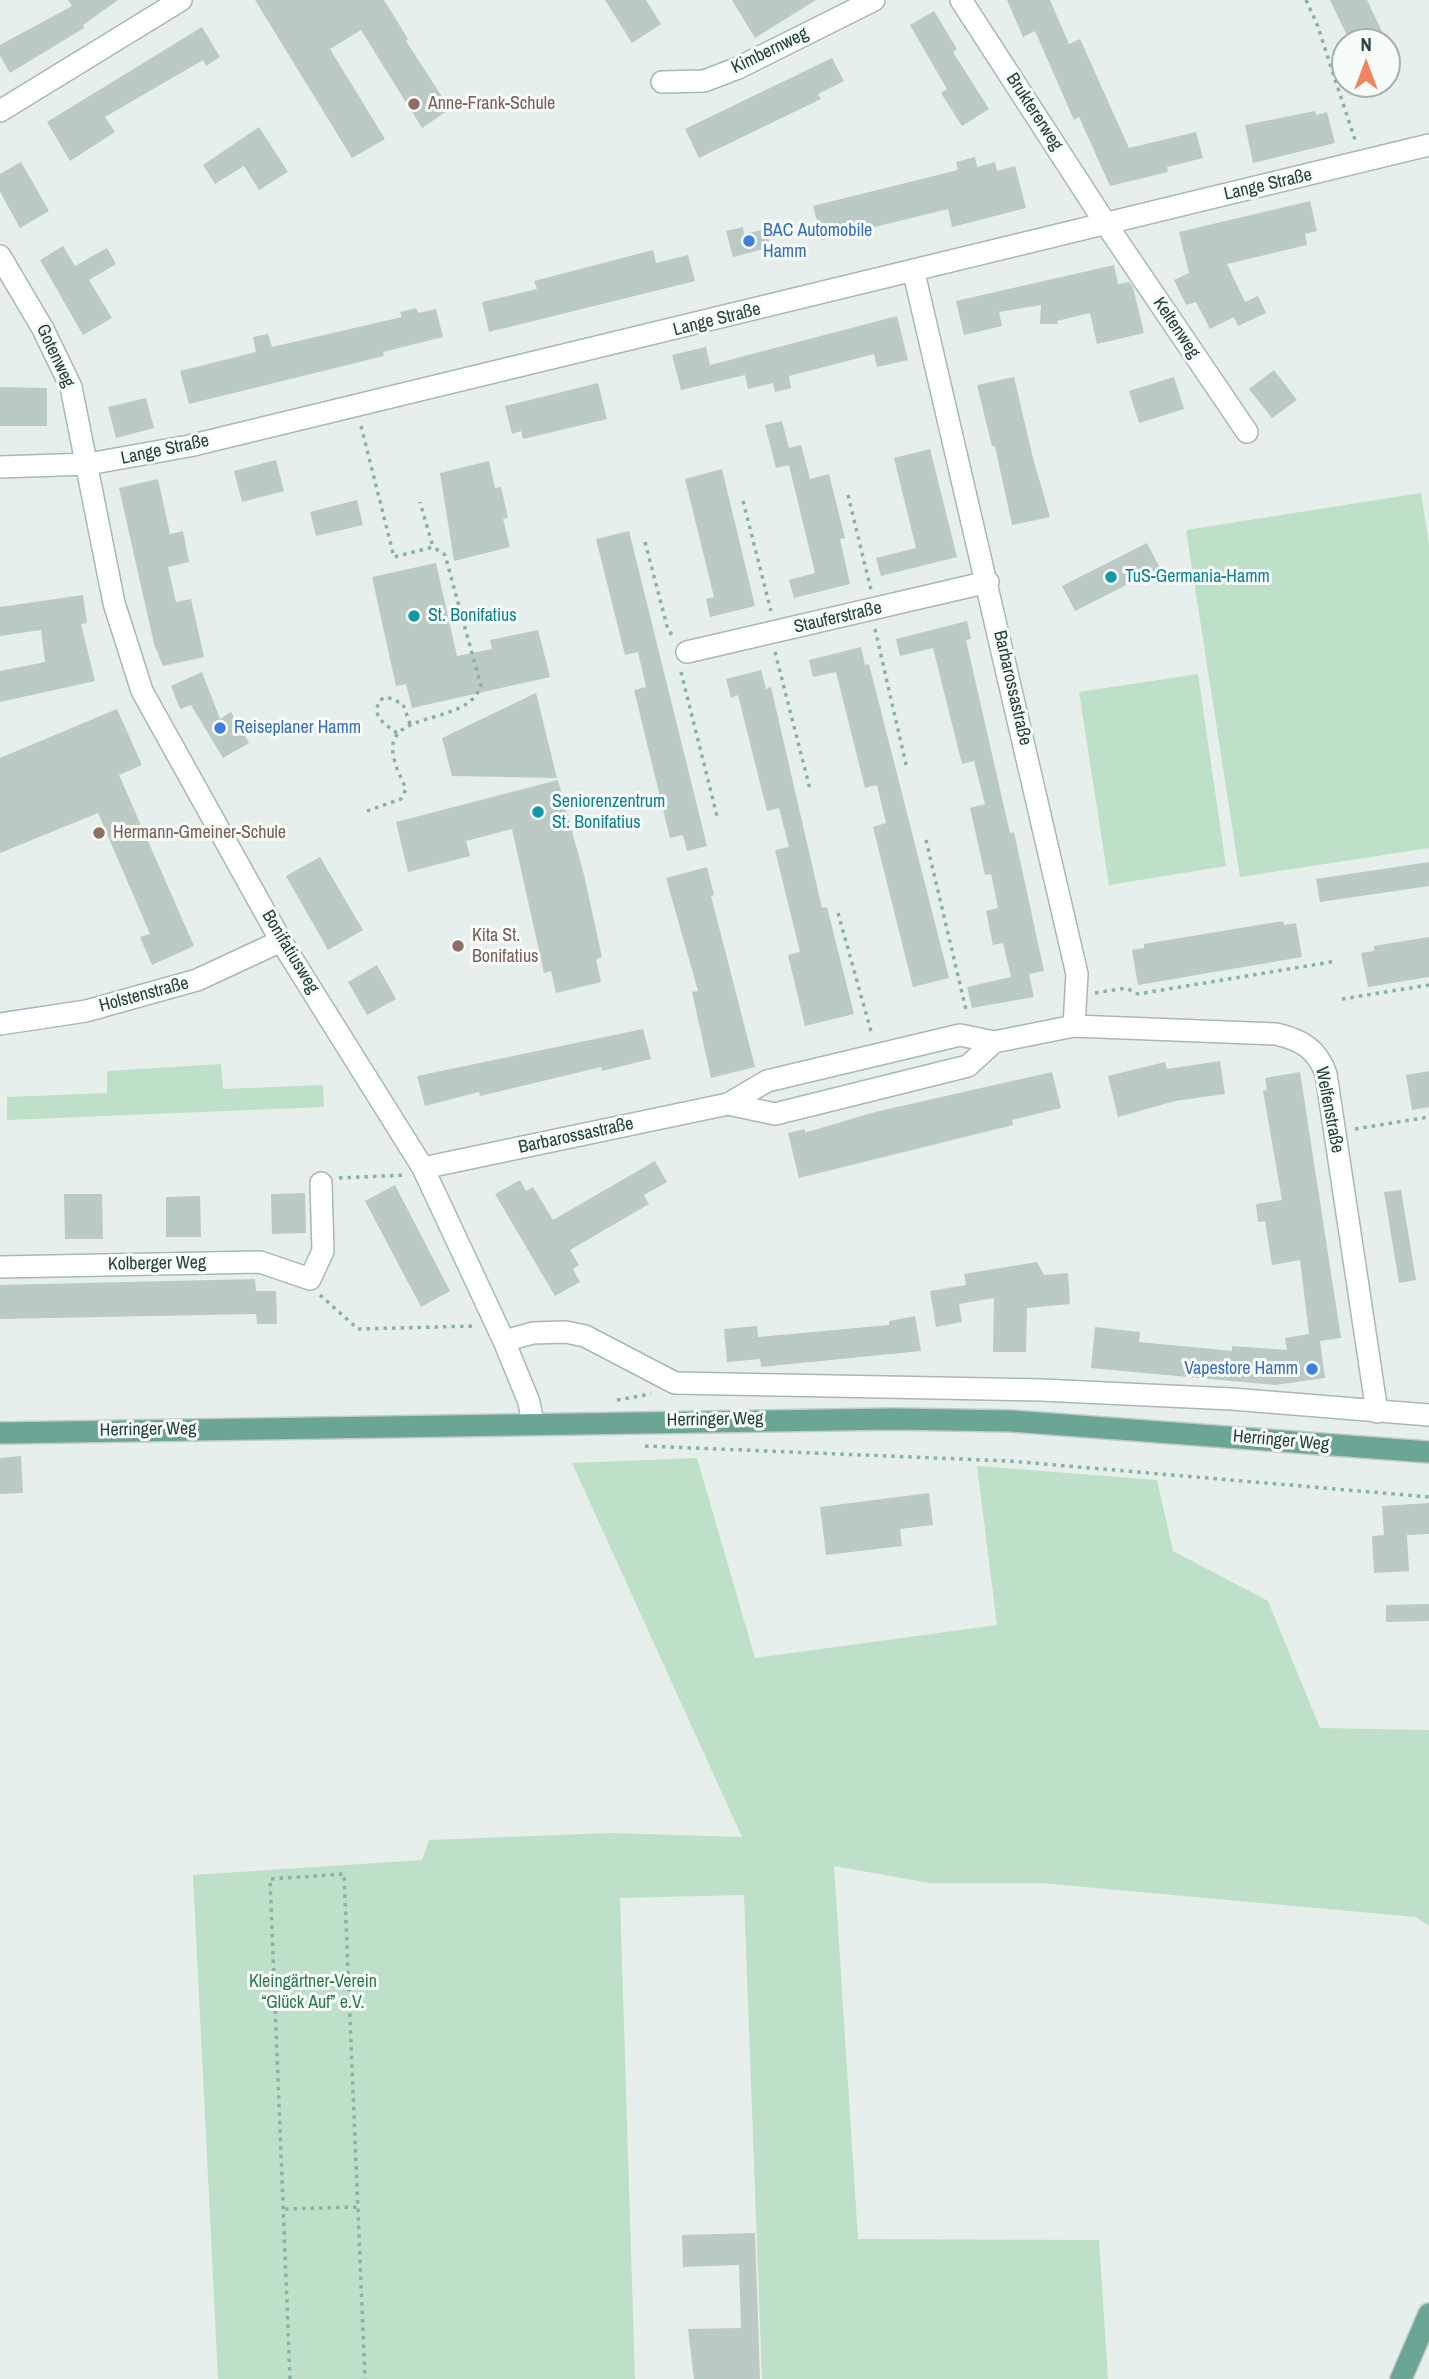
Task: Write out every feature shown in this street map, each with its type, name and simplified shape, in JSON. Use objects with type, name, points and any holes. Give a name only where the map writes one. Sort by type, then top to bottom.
[{"type":"main road","name":"Herringer Weg","points":[[0,1433],[894,1419],[1011,1421],[1429,1452]]},
{"type":"main road","points":[[1401,2379],[1429,2314]]},
{"type":"street","points":[[0,111],[181,0]]},
{"type":"street","name":"Kimbernweg","points":[[662,82],[704,81],[738,68],[874,0]]},
{"type":"street","name":"Bruktererweg","points":[[961,0],[1106,225]]},
{"type":"street","name":"Lange Straße","points":[[0,467],[88,464],[142,456],[356,407],[1429,145]]},
{"type":"street","name":"Keltenweg","points":[[1106,225],[1247,432]]},
{"type":"street","name":"Gotenweg","points":[[0,256],[43,329],[71,387],[88,464]]},
{"type":"street","name":"Barbarossastraße","points":[[423,1168],[728,1104],[767,1081],[960,1035],[994,1042],[1074,1026],[1078,996],[1077,974],[914,272]]},
{"type":"street","name":"Bonifatiusweg","points":[[88,464],[114,603],[142,691],[281,941],[423,1168],[501,1334],[529,1402],[533,1424]]},
{"type":"street","name":"Stauferstraße","points":[[687,652],[988,582]]},
{"type":"street","name":"Holstenstraße","points":[[0,1024],[86,1011],[197,980],[281,941]]},
{"type":"street","name":"Welfenstraße","points":[[1074,1026],[1276,1034],[1307,1045],[1322,1064],[1377,1412]]},
{"type":"street","name":"Barbarossastraße","points":[[728,1104],[775,1114],[968,1066],[994,1042]]},
{"type":"street","points":[[310,1279],[323,1251],[321,1183]]},
{"type":"street","name":"Kolberger Weg","points":[[0,1267],[260,1262],[310,1279]]},
{"type":"street","name":"Herringer Weg","points":[[501,1334],[566,1332],[585,1336],[675,1383],[1041,1390],[1232,1399],[1429,1415]]},
{"type":"path","points":[[1306,0],[1317,24],[1362,162]]},
{"type":"path","points":[[356,407],[394,557],[433,547]]},
{"type":"path","points":[[848,495],[907,769]]},
{"type":"path","points":[[743,501],[810,789]]},
{"type":"path","points":[[366,811],[401,799],[406,789],[393,758],[393,743],[397,733],[410,724],[448,714],[470,703],[481,686],[445,555],[433,547],[420,502]]},
{"type":"path","points":[[645,542],[668,630],[687,652],[681,674],[717,816]]},
{"type":"path","points":[[397,733],[377,716],[375,708],[380,700],[387,697],[403,704],[410,724]]},
{"type":"path","points":[[926,840],[972,1037]]},
{"type":"path","points":[[838,913],[877,1054]]},
{"type":"path","points":[[1078,996],[1125,988],[1138,994],[1337,961]]},
{"type":"path","points":[[1342,999],[1429,985]]},
{"type":"path","points":[[1335,1133],[1429,1117]]},
{"type":"path","points":[[321,1183],[328,1178],[377,1178]]},
{"type":"path","points":[[310,1279],[322,1299],[359,1329],[501,1334]]},
{"type":"path","points":[[633,1446],[1009,1461],[1429,1497]]},
{"type":"path","points":[[290,2379],[270,1879],[344,1874],[365,2379]]},
{"type":"path","points":[[285,2209],[358,2207]]},
{"type":"green space","points":[[1421,493],[1429,545],[1429,848],[1240,877],[1186,530]]},
{"type":"green space","points":[[1198,674],[1226,866],[1109,885],[1079,692]]},
{"type":"green space","points":[[221,1064],[223,1089],[323,1085],[324,1107],[7,1120],[7,1097],[107,1093],[107,1071]]},
{"type":"green space","name":"Kleingärtner-Verein “Glück Auf” e.V.","points":[[697,1458],[755,1658],[997,1625],[977,1466],[1157,1480],[1173,1551],[1268,1601],[1320,1728],[1429,1730],[1429,1926],[1416,1917],[1040,1883],[930,1883],[834,1866],[858,2239],[1099,2240],[1108,2379],[762,2379],[744,1895],[620,1898],[635,2379],[218,2379],[193,1875],[422,1860],[429,1840],[611,1833],[742,1837],[572,1463]]},
{"type":"building","points":[[68,0],[118,0],[83,25],[84,28],[10,73],[0,56],[0,45],[72,6]]},
{"type":"building","points":[[255,0],[384,0],[408,39],[406,41],[450,109],[422,128],[361,30],[330,49],[385,139],[352,158]]},
{"type":"building","points":[[605,0],[646,0],[661,24],[632,43]]},
{"type":"building","points":[[732,0],[816,0],[755,38]]},
{"type":"building","points":[[1007,0],[1050,0],[1069,44],[1080,39],[1129,148],[1196,132],[1203,158],[1167,167],[1168,172],[1110,186],[1079,117],[1074,120],[1035,31],[1023,37]]},
{"type":"building","points":[[1330,0],[1367,0],[1380,28],[1343,28]]},
{"type":"building","points":[[934,11],[957,49],[953,52],[989,109],[962,126],[941,93],[947,89],[910,25]]},
{"type":"building","points":[[202,27],[220,57],[206,66],[203,60],[105,117],[115,132],[70,161],[47,122]]},
{"type":"building","points":[[832,58],[844,81],[818,94],[821,99],[699,158],[685,129]]},
{"type":"building","points":[[1315,111],[1316,115],[1327,112],[1335,143],[1253,163],[1245,125]]},
{"type":"building","points":[[259,127],[288,172],[259,190],[244,166],[215,184],[203,165]]},
{"type":"building","points":[[975,157],[977,167],[995,162],[997,171],[1015,166],[1026,208],[952,227],[948,209],[822,240],[813,206],[958,170],[956,162]]},
{"type":"building","points":[[21,162],[49,211],[20,228],[0,192],[0,174]]},
{"type":"building","points":[[1310,201],[1317,231],[1305,234],[1307,245],[1227,264],[1245,302],[1258,296],[1266,313],[1238,326],[1234,317],[1210,329],[1196,302],[1186,305],[1174,280],[1189,273],[1179,232]]},
{"type":"building","name":"BAC Automobile Hamm","points":[[743,227],[744,234],[766,229],[771,247],[733,257],[726,231]]},
{"type":"building","points":[[63,246],[75,266],[107,248],[116,264],[89,280],[112,318],[83,335],[40,260]]},
{"type":"building","points":[[653,250],[656,263],[688,255],[695,281],[489,332],[482,302],[537,289],[534,281]]},
{"type":"building","points":[[1114,265],[1118,284],[1129,282],[1133,287],[1144,333],[1097,344],[1090,313],[1057,321],[1058,324],[1040,324],[1041,305],[999,312],[1002,326],[964,335],[956,301]]},
{"type":"building","points":[[416,308],[418,313],[436,309],[443,337],[383,352],[384,356],[189,404],[180,371],[256,352],[253,337],[268,334],[272,347],[402,317],[400,312]]},
{"type":"building","points":[[897,316],[908,360],[877,367],[874,354],[789,376],[791,388],[775,392],[773,383],[748,389],[745,375],[681,390],[672,355],[706,347],[710,365]]},
{"type":"building","points":[[1274,370],[1297,400],[1272,418],[1249,389]]},
{"type":"building","points":[[1014,377],[1050,517],[1012,525],[995,446],[992,446],[977,385]]},
{"type":"building","points":[[1174,377],[1184,409],[1139,423],[1129,391]]},
{"type":"building","points":[[598,383],[607,419],[523,439],[521,431],[512,434],[505,406]]},
{"type":"building","points":[[0,387],[47,388],[47,426],[0,426]]},
{"type":"building","points":[[146,398],[154,428],[116,438],[108,407]]},
{"type":"building","points":[[782,421],[789,448],[801,445],[810,479],[829,474],[845,538],[840,539],[850,584],[794,598],[789,580],[815,573],[789,465],[776,468],[765,425]]},
{"type":"building","points":[[930,449],[957,557],[881,576],[876,558],[916,548],[894,458]]},
{"type":"building","points":[[276,460],[284,491],[242,502],[234,471]]},
{"type":"building","points":[[489,461],[495,488],[501,487],[508,518],[503,519],[510,547],[454,561],[440,473]]},
{"type":"building","points":[[722,469],[755,606],[710,617],[706,599],[714,597],[685,479]]},
{"type":"building","points":[[158,479],[170,534],[183,531],[189,562],[168,567],[176,602],[191,599],[204,657],[163,666],[154,644],[119,488]]},
{"type":"building","points":[[357,500],[363,525],[316,536],[310,512]]},
{"type":"building","points":[[629,531],[707,846],[687,851],[683,835],[670,838],[634,690],[646,687],[638,652],[625,655],[596,539]]},
{"type":"building","name":"TuS-Germania-Hamm","points":[[1147,543],[1160,568],[1075,611],[1062,586]]},
{"type":"building","name":"St. Bonifatius","points":[[436,563],[457,656],[492,649],[490,640],[538,630],[550,677],[412,708],[406,684],[396,686],[372,577]]},
{"type":"building","points":[[83,595],[87,623],[81,624],[95,681],[0,702],[0,671],[45,662],[41,630],[0,636],[0,607]]},
{"type":"building","points":[[967,621],[971,639],[966,640],[1010,833],[1014,832],[1044,971],[1029,974],[1034,997],[972,1008],[967,987],[1011,977],[1003,943],[993,945],[986,911],[998,908],[991,874],[985,875],[970,808],[985,804],[974,761],[962,764],[933,648],[900,656],[896,639]]},
{"type":"building","points":[[861,647],[865,665],[869,664],[949,978],[913,987],[873,827],[886,823],[877,785],[865,788],[836,672],[813,677],[809,660]]},
{"type":"building","points":[[761,670],[766,689],[771,687],[822,908],[827,907],[854,1014],[805,1026],[788,955],[800,952],[775,850],[789,847],[779,808],[767,811],[738,695],[731,698],[726,679]]},
{"type":"building","points":[[202,672],[220,719],[231,712],[249,743],[223,758],[191,705],[180,709],[171,686]]},
{"type":"building","points":[[536,693],[557,778],[452,776],[442,738]]},
{"type":"building","points":[[117,709],[142,765],[119,775],[194,946],[152,965],[140,937],[150,934],[98,813],[0,853],[0,758]]},
{"type":"building","points":[[558,780],[584,875],[602,957],[596,959],[601,982],[556,993],[551,971],[544,973],[512,829],[466,841],[470,856],[408,872],[396,822]]},
{"type":"building","points":[[320,857],[363,930],[328,950],[286,876]]},
{"type":"building","points":[[1429,862],[1429,886],[1320,902],[1316,879]]},
{"type":"building","points":[[707,867],[714,895],[711,896],[755,1067],[711,1078],[692,992],[698,991],[666,878]]},
{"type":"building","points":[[1283,921],[1284,925],[1296,923],[1302,957],[1138,985],[1132,950],[1144,948],[1144,944]]},
{"type":"building","points":[[1429,937],[1429,977],[1368,987],[1361,953],[1374,951],[1374,946]]},
{"type":"building","points":[[377,965],[396,999],[367,1015],[348,982]]},
{"type":"building","points":[[643,1029],[651,1059],[602,1071],[601,1067],[480,1096],[479,1092],[425,1106],[417,1076]]},
{"type":"building","points":[[1220,1061],[1225,1094],[1175,1101],[1118,1117],[1108,1076],[1165,1062],[1167,1069]]},
{"type":"building","points":[[1429,1071],[1429,1107],[1412,1110],[1406,1075]]},
{"type":"building","points":[[1052,1072],[1061,1108],[1012,1120],[1013,1125],[799,1178],[788,1133],[805,1129],[805,1132],[811,1131],[875,1112]]},
{"type":"building","points":[[1300,1072],[1341,1338],[1320,1341],[1325,1378],[1275,1385],[1091,1368],[1095,1327],[1140,1332],[1139,1342],[1232,1351],[1232,1346],[1287,1350],[1285,1338],[1309,1334],[1300,1260],[1272,1265],[1265,1221],[1258,1222],[1256,1204],[1282,1200],[1263,1091],[1267,1090],[1265,1078]]},
{"type":"building","points":[[655,1161],[667,1182],[644,1195],[649,1204],[570,1250],[579,1265],[573,1269],[580,1282],[555,1296],[495,1194],[520,1180],[526,1191],[533,1187],[553,1220]]},
{"type":"building","points":[[395,1185],[450,1291],[421,1307],[365,1201]]},
{"type":"building","points":[[1401,1190],[1416,1280],[1399,1283],[1384,1192]]},
{"type":"building","points":[[305,1193],[306,1233],[272,1234],[271,1194]]},
{"type":"building","points":[[64,1194],[102,1194],[103,1239],[65,1239]]},
{"type":"building","points":[[200,1196],[201,1237],[166,1237],[166,1197]]},
{"type":"building","points":[[1037,1262],[1044,1275],[1068,1273],[1070,1304],[1027,1308],[1026,1352],[993,1352],[994,1298],[959,1304],[962,1322],[936,1327],[930,1291],[966,1285],[964,1274]]},
{"type":"building","points":[[255,1279],[256,1291],[276,1291],[277,1324],[257,1324],[256,1314],[0,1319],[0,1285]]},
{"type":"building","points":[[915,1316],[921,1351],[761,1367],[760,1359],[727,1362],[724,1329],[757,1326],[758,1337],[889,1325],[889,1321]]},
{"type":"building","points":[[21,1456],[23,1493],[0,1494],[0,1458]]},
{"type":"building","points":[[929,1493],[933,1525],[900,1529],[902,1546],[826,1555],[820,1507]]},
{"type":"building","points":[[1429,1503],[1429,1534],[1407,1535],[1409,1571],[1374,1573],[1372,1536],[1384,1535],[1382,1506]]},
{"type":"building","points":[[1429,1604],[1429,1621],[1386,1622],[1386,1605]]},
{"type":"building","points":[[755,2233],[760,2379],[694,2379],[688,2329],[741,2328],[739,2265],[683,2267],[682,2235]]},
{"type":"place","name":"Anne-Frank-Schule","points":[[414,104]]},
{"type":"place","name":"BAC Automobile Hamm","points":[[749,241]]},
{"type":"place","name":"TuS-Germania-Hamm","points":[[1111,577]]},
{"type":"place","name":"St. Bonifatius","points":[[414,616]]},
{"type":"place","name":"Reiseplaner Hamm","points":[[220,728]]},
{"type":"place","name":"Seniorenzentrum St. Bonifatius","points":[[538,812]]},
{"type":"place","name":"Hermann-Gmeiner-Schule","points":[[99,833]]},
{"type":"place","name":"Kita St. Bonifatius","points":[[458,946]]},
{"type":"place","name":"Vapestore Hamm","points":[[1312,1369]]}]
